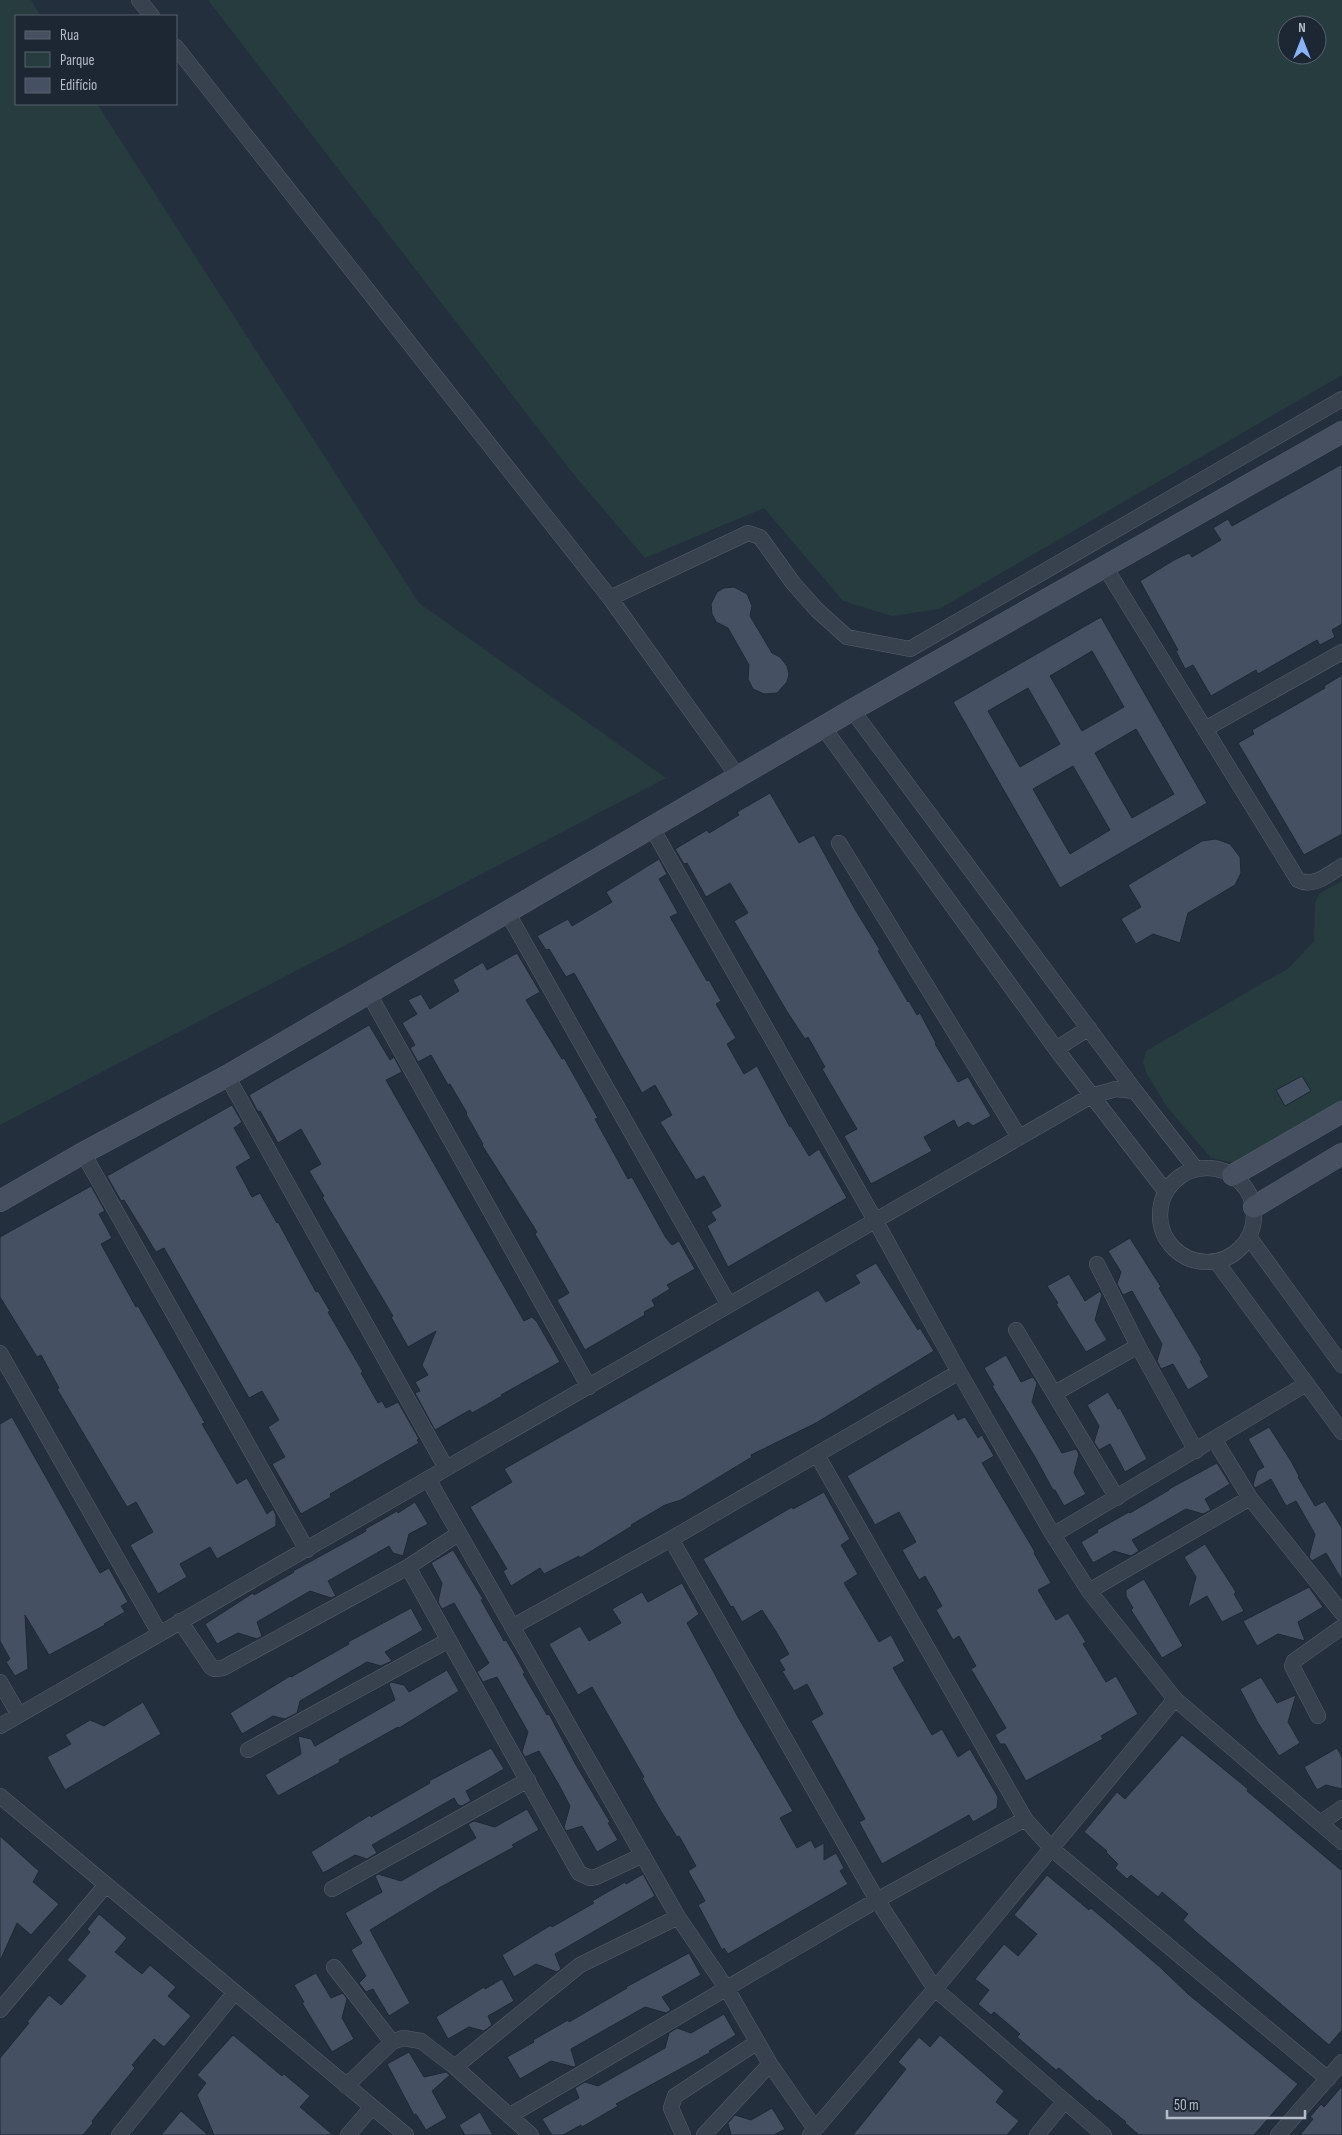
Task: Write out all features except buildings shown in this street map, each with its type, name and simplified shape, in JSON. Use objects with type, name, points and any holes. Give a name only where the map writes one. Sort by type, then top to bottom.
[{"type":"street","points":[[139,0],[151,15]]},
{"type":"street","points":[[178,50],[610,598],[739,778]]},
{"type":"street","points":[[610,598],[748,533],[760,537],[793,583],[817,610],[847,637],[910,649],[1342,399]]},
{"type":"street","points":[[0,1201],[83,1153],[227,1076],[739,778],[852,710],[1342,432]]},
{"type":"street","points":[[1105,567],[1298,880],[1315,882],[1342,866]]},
{"type":"street","points":[[1205,729],[1342,652]]},
{"type":"street","points":[[852,710],[1135,1091],[1196,1169]]},
{"type":"street","points":[[823,728],[1056,1049],[1166,1192]]},
{"type":"street","points":[[652,828],[875,1220],[958,1372],[1053,1535],[1089,1591],[1175,1699],[1342,1842]]},
{"type":"street","points":[[839,843],[1019,1137]]},
{"type":"street","points":[[507,912],[729,1305]]},
{"type":"street","points":[[369,994],[589,1387]]},
{"type":"street","points":[[1056,1049],[1089,1028]]},
{"type":"street","points":[[227,1076],[446,1468]]},
{"type":"street","points":[[0,1726],[1092,1096],[1116,1089],[1135,1091]]},
{"type":"street","points":[[1233,1175],[1342,1112]]},
{"type":"street","points":[[83,1153],[306,1550]]},
{"type":"street","points":[[1254,1207],[1342,1154]]},
{"type":"street","points":[[1215,1168],[1233,1175],[1247,1189],[1254,1207],[1254,1223],[1249,1237],[1236,1253],[1216,1261],[1203,1262],[1190,1259],[1178,1252],[1169,1243],[1163,1231],[1160,1218],[1161,1205],[1166,1192],[1178,1177],[1196,1169],[1215,1168]]},
{"type":"street","points":[[1249,1237],[1342,1366]]},
{"type":"street","points":[[1216,1261],[1342,1432]]},
{"type":"street","points":[[1097,1264],[1138,1346],[1196,1451]]},
{"type":"street","points":[[1016,1330],[1117,1498]]},
{"type":"street","points":[[1055,1393],[1138,1346]]},
{"type":"street","points":[[0,1354],[160,1634]]},
{"type":"street","points":[[512,1627],[671,1539],[958,1372]]},
{"type":"street","points":[[1053,1535],[1306,1384]]},
{"type":"street","points":[[1214,1439],[1250,1498],[1342,1613]]},
{"type":"street","points":[[817,1455],[1025,1818],[1052,1849],[1328,2079]]},
{"type":"street","points":[[428,1479],[678,1916],[727,1989],[756,2043],[812,2132],[936,1989],[1175,1699]]},
{"type":"street","points":[[1089,1591],[1250,1498]]},
{"type":"street","points":[[180,1621],[211,1667],[215,1669],[223,1668],[408,1566],[458,1534]]},
{"type":"street","points":[[671,1539],[877,1900],[936,1989],[1104,2135]]},
{"type":"street","points":[[408,1566],[580,1873],[584,1876],[596,1878],[643,1856]]},
{"type":"street","points":[[1318,1716],[1292,1666],[1294,1661],[1342,1627]]},
{"type":"street","points":[[248,1750],[449,1640]]},
{"type":"street","points":[[0,1682],[19,1715]]},
{"type":"street","points":[[332,1889],[528,1780]]},
{"type":"street","points":[[0,1796],[406,2135]]},
{"type":"street","points":[[1320,1823],[1342,1808]]},
{"type":"street","points":[[510,2116],[877,1900],[1025,1818]]},
{"type":"street","points":[[0,2010],[106,1885]]},
{"type":"street","points":[[455,2067],[580,1964],[678,1916]]},
{"type":"street","points":[[334,1967],[392,2042]]},
{"type":"street","points":[[119,2135],[235,1992]]},
{"type":"street","points":[[346,2086],[392,2042],[403,2038],[421,2041],[455,2067],[531,2135]]},
{"type":"street","points":[[683,2135],[671,2108],[675,2096],[756,2043]]},
{"type":"street","points":[[1278,2135],[1342,2062]]},
{"type":"street","points":[[704,2135],[770,2064]]},
{"type":"street","points":[[1037,2135],[1064,2102]]},
{"type":"street","points":[[348,2135],[372,2106]]},
{"type":"green space","points":[[0,0],[31,0],[40,15],[15,15],[15,105],[98,105],[419,603],[666,778],[0,1125]]},
{"type":"green space","points":[[208,0],[1342,0],[1342,375],[939,609],[892,616],[843,601],[764,508],[645,558],[570,470]]},
{"type":"green space","points":[[1342,881],[1342,1104],[1235,1163],[1211,1158],[1167,1107],[1147,1074],[1143,1063],[1146,1051],[1289,968],[1314,941],[1315,903],[1320,893]]}]
